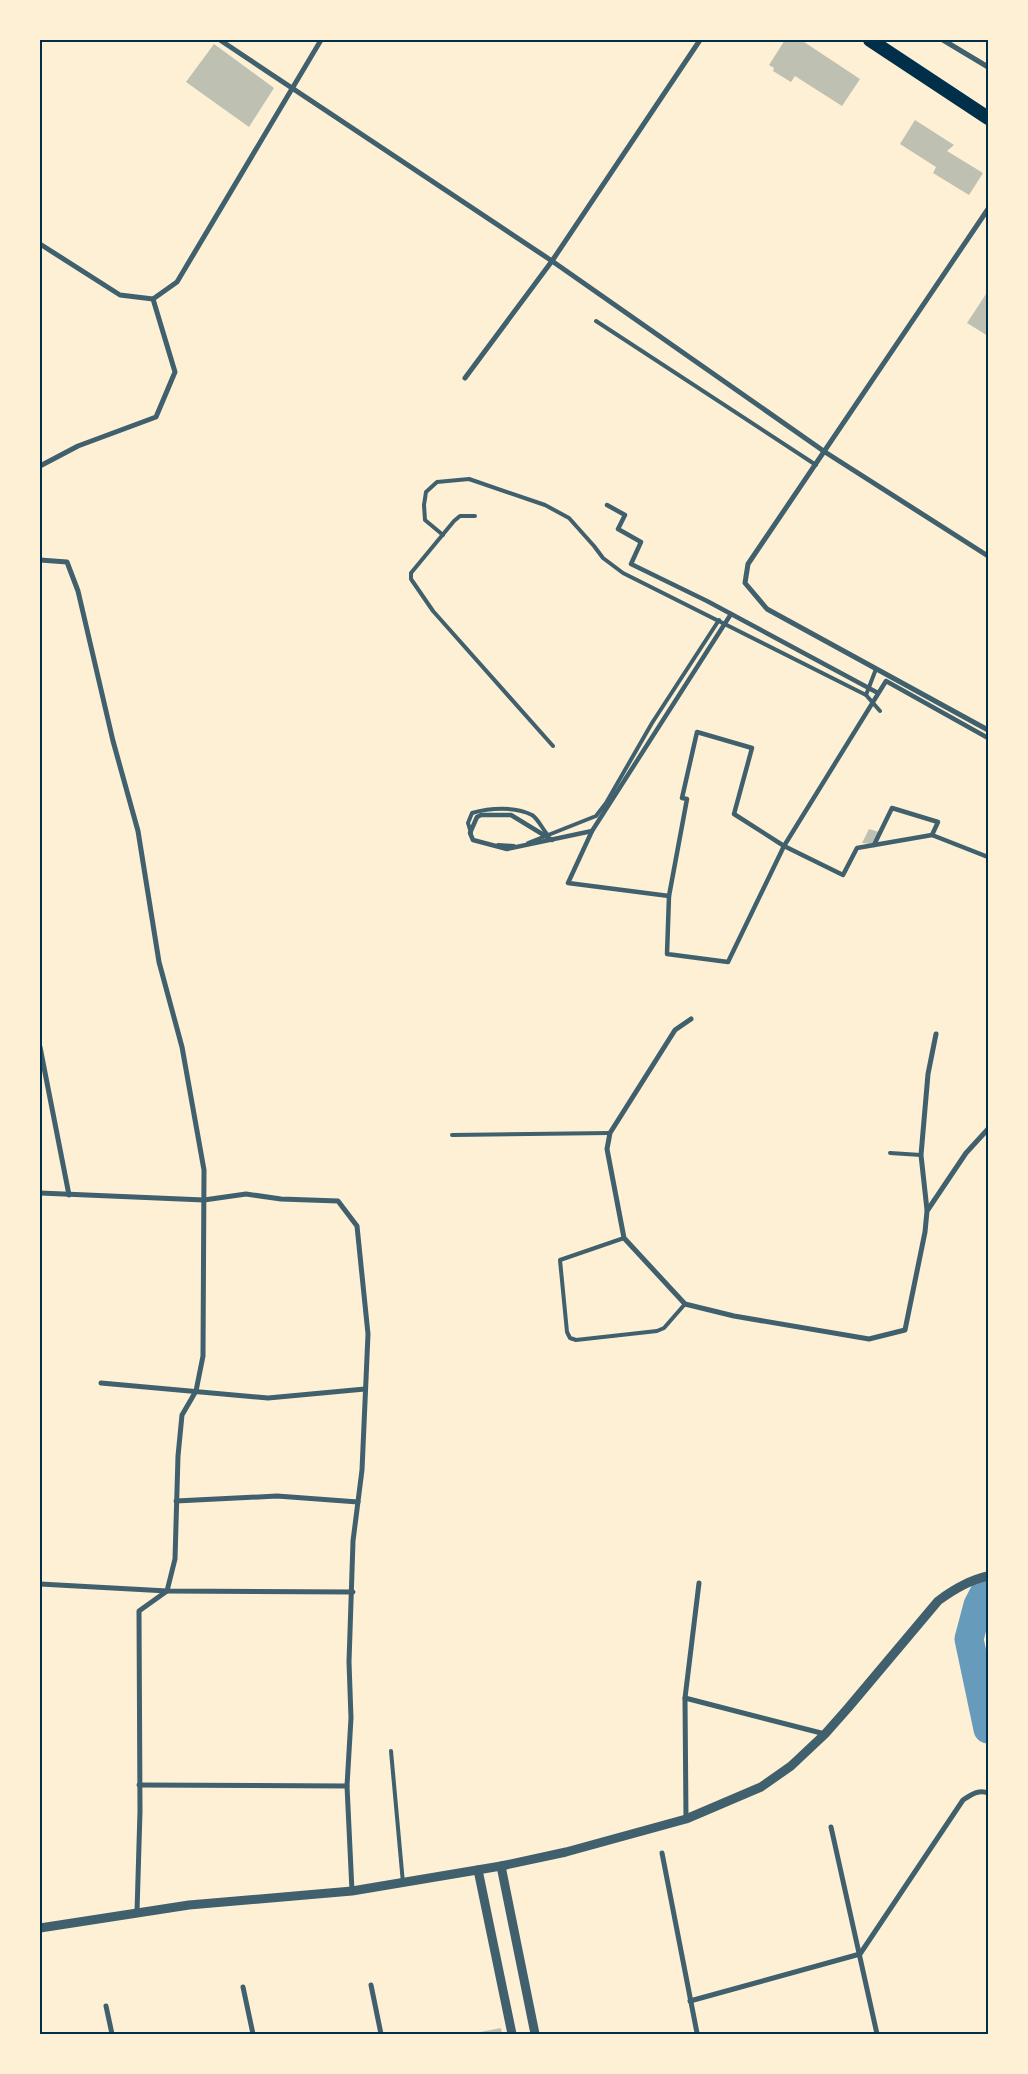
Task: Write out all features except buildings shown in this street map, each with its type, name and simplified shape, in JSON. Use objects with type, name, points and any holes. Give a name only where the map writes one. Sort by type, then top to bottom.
[{"type":"highway","points":[[870,40],[988,118]]},
{"type":"street","points":[[220,40],[552,261],[825,452],[988,556]]},
{"type":"street","points":[[40,244],[120,295],[153,299],[177,282],[321,40]]},
{"type":"street","points":[[466,378],[552,261],[700,40]]},
{"type":"street","points":[[943,40],[988,67]]},
{"type":"street","points":[[988,209],[748,564],[745,583],[767,609],[988,730]]},
{"type":"street","points":[[40,466],[78,446],[156,417],[175,372],[153,299]]},
{"type":"street","points":[[607,505],[625,515],[618,530],[641,542],[631,564],[731,614],[878,693]]},
{"type":"street","points":[[40,560],[67,562],[78,591],[113,741],[138,830],[159,962],[182,1048],[204,1170],[203,1356],[196,1391],[182,1415],[178,1456],[175,1559],[167,1591],[139,1611],[140,1811],[137,1912]]},
{"type":"street","points":[[670,896],[568,883],[592,831],[731,614]]},
{"type":"street","points":[[988,738],[886,681],[784,846],[728,962],[667,954],[670,896],[687,798],[682,798],[697,732],[752,748],[734,814],[784,846],[843,875],[857,848],[932,836],[988,857]]},
{"type":"street","points":[[874,845],[892,808],[938,822],[932,836]]},
{"type":"street","points":[[552,840],[511,815],[481,815],[477,817],[470,833],[475,841],[507,849],[552,840],[592,831]]},
{"type":"street","points":[[691,1019],[675,1030],[610,1133],[606,1149],[624,1238],[686,1304],[734,1316],[869,1339],[906,1330],[925,1232],[927,1211],[921,1155],[928,1074],[936,1034]]},
{"type":"street","points":[[40,1047],[69,1194]]},
{"type":"street","points":[[927,1211],[966,1153],[988,1129]]},
{"type":"street","points":[[40,1193],[204,1200],[246,1194],[281,1199],[338,1201],[357,1226],[368,1334],[362,1470],[354,1541],[349,1662],[351,1718],[346,1786],[352,1891]]},
{"type":"street","points":[[101,1383],[268,1398],[365,1389]]},
{"type":"street","points":[[176,1501],[277,1496],[358,1502]]},
{"type":"street","points":[[40,1928],[194,1904],[352,1891],[403,1883],[501,1866],[566,1852],[686,1819],[761,1787],[791,1766],[825,1734],[938,1601],[956,1588],[975,1579],[988,1576]]},
{"type":"street","points":[[686,1819],[685,1698],[700,1583]]},
{"type":"street","points":[[40,1584],[167,1591],[353,1592]]},
{"type":"street","points":[[685,1698],[825,1734]]},
{"type":"street","points":[[139,1785],[346,1786]]},
{"type":"street","points":[[690,2001],[860,1954],[963,1800],[973,1793],[988,1793]]},
{"type":"street","points":[[831,1827],[877,2034]]},
{"type":"street","points":[[662,1854],[697,2034]]},
{"type":"street","points":[[501,1866],[535,2034]]},
{"type":"street","points":[[478,1870],[512,2034]]},
{"type":"street","points":[[371,1985],[382,2034]]},
{"type":"street","points":[[243,1987],[253,2034]]},
{"type":"street","points":[[106,2006],[112,2034]]},
{"type":"lane","points":[[596,321],[816,465]]},
{"type":"lane","points":[[442,535],[425,520],[424,505],[426,492],[437,482],[452,479],[469,479],[545,505],[569,518],[603,558],[623,573],[866,695],[880,711]]},
{"type":"lane","points":[[475,516],[460,516],[454,521],[411,573],[410,579],[433,611],[553,746]]},
{"type":"lane","points":[[475,841],[511,847],[528,843],[596,816],[606,803],[652,723],[719,620]]},
{"type":"lane","points":[[866,695],[876,669]]},
{"type":"lane","points":[[470,833],[468,822],[472,813],[486,809],[519,811],[533,816],[546,835]]},
{"type":"lane","points":[[452,1135],[610,1133]]},
{"type":"lane","points":[[890,1152],[921,1155]]},
{"type":"lane","points":[[624,1238],[560,1260],[567,1332],[570,1338],[576,1340],[657,1331],[664,1328],[686,1304]]},
{"type":"lane","points":[[391,1751],[403,1883]]},
{"type":"waterway","points":[[988,1586],[978,1605],[969,1639],[988,1729]]}]
